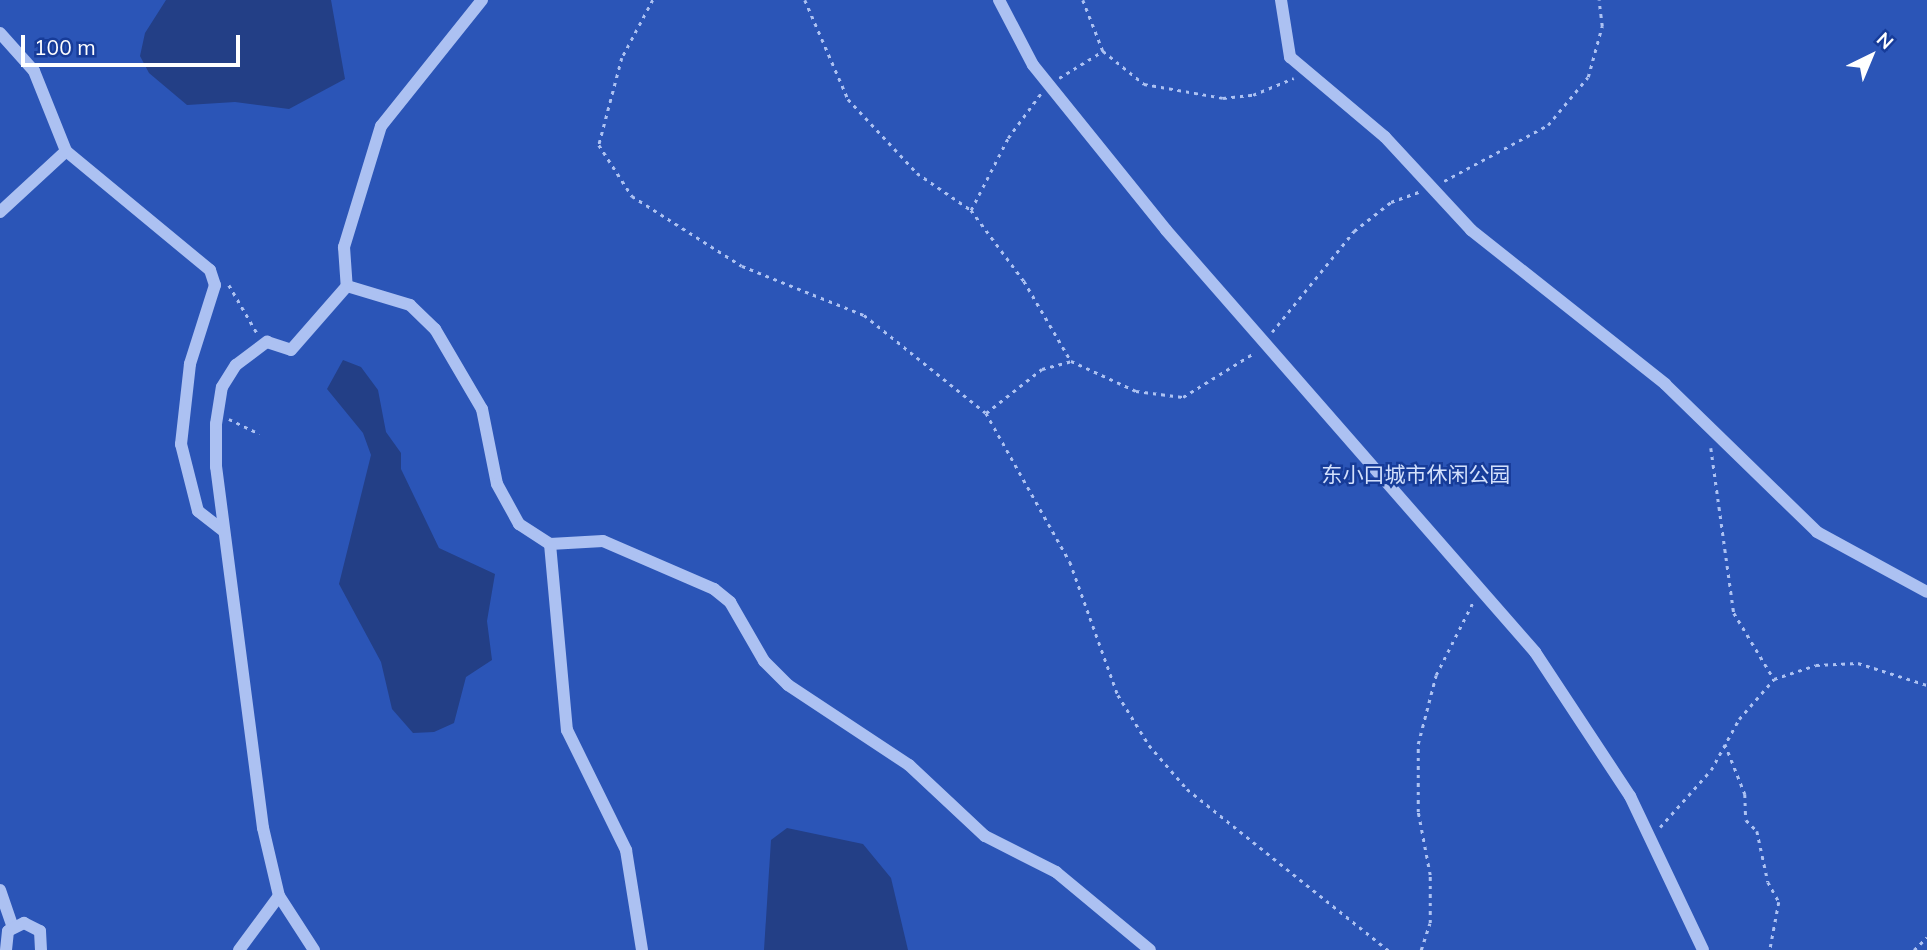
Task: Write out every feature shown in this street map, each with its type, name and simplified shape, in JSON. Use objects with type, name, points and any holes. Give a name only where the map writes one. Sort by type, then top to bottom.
[{"type":"street","points":[[314,950],[279,896],[263,828],[216,467],[222,387],[236,365],[267,342],[291,350],[347,286],[344,247],[381,126],[482,0]]},
{"type":"street","points":[[999,0],[1049,85],[1263,344],[1535,652],[1630,796],[1703,950]]},
{"type":"street","points":[[1281,0],[1290,57],[1385,137],[1471,230],[1665,384],[1816,532],[1927,592]]},
{"type":"street","points":[[0,33],[34,71],[66,151],[210,270],[215,285],[190,364],[181,444],[198,511],[224,531]]},
{"type":"street","points":[[0,212],[66,151]]},
{"type":"street","points":[[347,286],[410,305],[435,329],[482,409],[497,484],[519,524],[550,544],[603,541],[714,589],[730,602],[764,661],[788,685],[909,765],[985,836],[1056,872],[1150,950]]},
{"type":"street","points":[[550,544],[567,730],[626,849],[642,950]]},
{"type":"street","points":[[0,890],[13,927],[6,950]]},
{"type":"street","points":[[239,950],[279,896]]},
{"type":"street","points":[[13,927],[35,927],[41,950]]},
{"type":"path","points":[[653,0],[622,58],[599,145],[632,196],[742,266],[864,315],[986,413],[1070,562],[1118,695],[1149,745],[1198,797],[1388,950]]},
{"type":"path","points":[[805,0],[848,99],[917,173],[971,210],[1024,281],[1071,361],[1136,391],[1183,397],[1245,363],[1354,231],[1391,202],[1431,188],[1548,125],[1588,77],[1602,26],[1599,0]]},
{"type":"path","points":[[1083,0],[1103,51],[1144,84],[1223,98],[1254,94],[1308,72]]},
{"type":"path","points":[[971,210],[1008,138],[1049,85],[1103,51]]},
{"type":"path","points":[[210,270],[244,305],[257,334],[255,345]]},
{"type":"path","points":[[986,413],[1042,369],[1071,361]]},
{"type":"path","points":[[219,410],[260,433]]},
{"type":"path","points":[[1707,439],[1724,513],[1723,570],[1734,613],[1774,679]]},
{"type":"path","points":[[1421,950],[1430,923],[1418,812],[1418,744],[1436,675],[1481,590]]},
{"type":"path","points":[[1649,836],[1712,770],[1725,744],[1774,679],[1816,665],[1858,663],[1927,685]]},
{"type":"path","points":[[1725,744],[1745,794],[1746,820],[1758,831],[1768,882],[1779,902],[1770,950]]},
{"type":"path","points":[[1914,950],[1921,946],[1927,936]]},
{"type":"path","points":[[1921,946],[1927,948]]},
{"type":"green space","name":"东小口城市休闲公园","points":[[0,0],[1927,0],[1927,950],[0,950]]},
{"type":"shaded area","points":[[166,0],[331,0],[345,79],[289,109],[235,102],[187,105],[149,73],[140,56],[145,33]]},
{"type":"shaded area","points":[[343,360],[361,367],[378,390],[386,432],[401,453],[401,469],[439,548],[495,574],[487,621],[492,660],[466,677],[454,723],[434,732],[413,733],[392,709],[381,662],[339,584],[371,455],[363,433],[327,389]]},
{"type":"shaded area","points":[[787,828],[863,844],[891,878],[908,950],[764,950],[771,840]]}]
